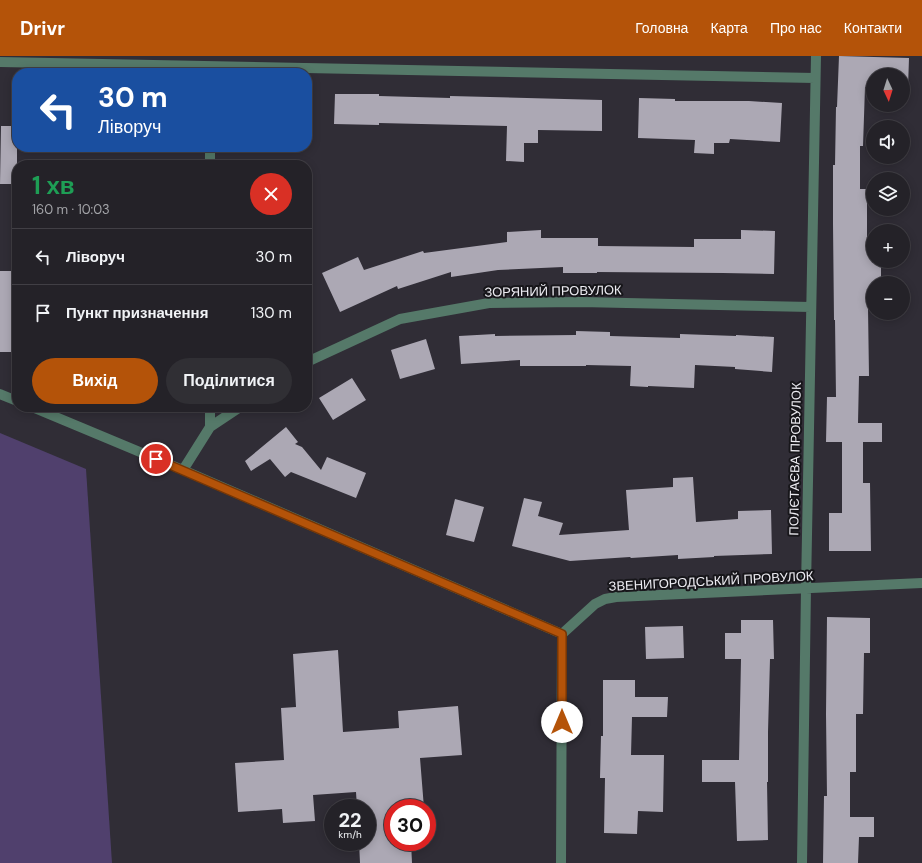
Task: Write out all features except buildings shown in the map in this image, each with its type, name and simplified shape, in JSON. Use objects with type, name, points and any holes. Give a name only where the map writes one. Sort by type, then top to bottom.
[{"type":"street","name":"ПОЛЄТАЄВА ПРОВУЛОК","points":[[802,863],[810,308],[816,56]]},
{"type":"street","points":[[0,62],[158,68]]},
{"type":"street","points":[[312,71],[815,78]]},
{"type":"street","name":"ЗОРЯНИЙ ПРОВУЛОК","points":[[312,360],[400,319],[489,303],[580,302],[810,308]]},
{"type":"street","points":[[0,394],[12,399]]},
{"type":"street","points":[[44,412],[183,470],[562,634],[561,863]]},
{"type":"street","points":[[210,412],[210,428]]},
{"type":"street","points":[[183,470],[210,428],[233,412]]},
{"type":"street","name":"ЗВЕНИГОРОДСЬКИЙ ПРОВУЛОК","points":[[562,634],[595,604],[605,599],[616,597],[922,583]]},
{"type":"shaded area","points":[[0,433],[86,469],[112,863],[0,863]]},
{"type":"route","points":[[156,459],[562,634],[562,722]]}]
